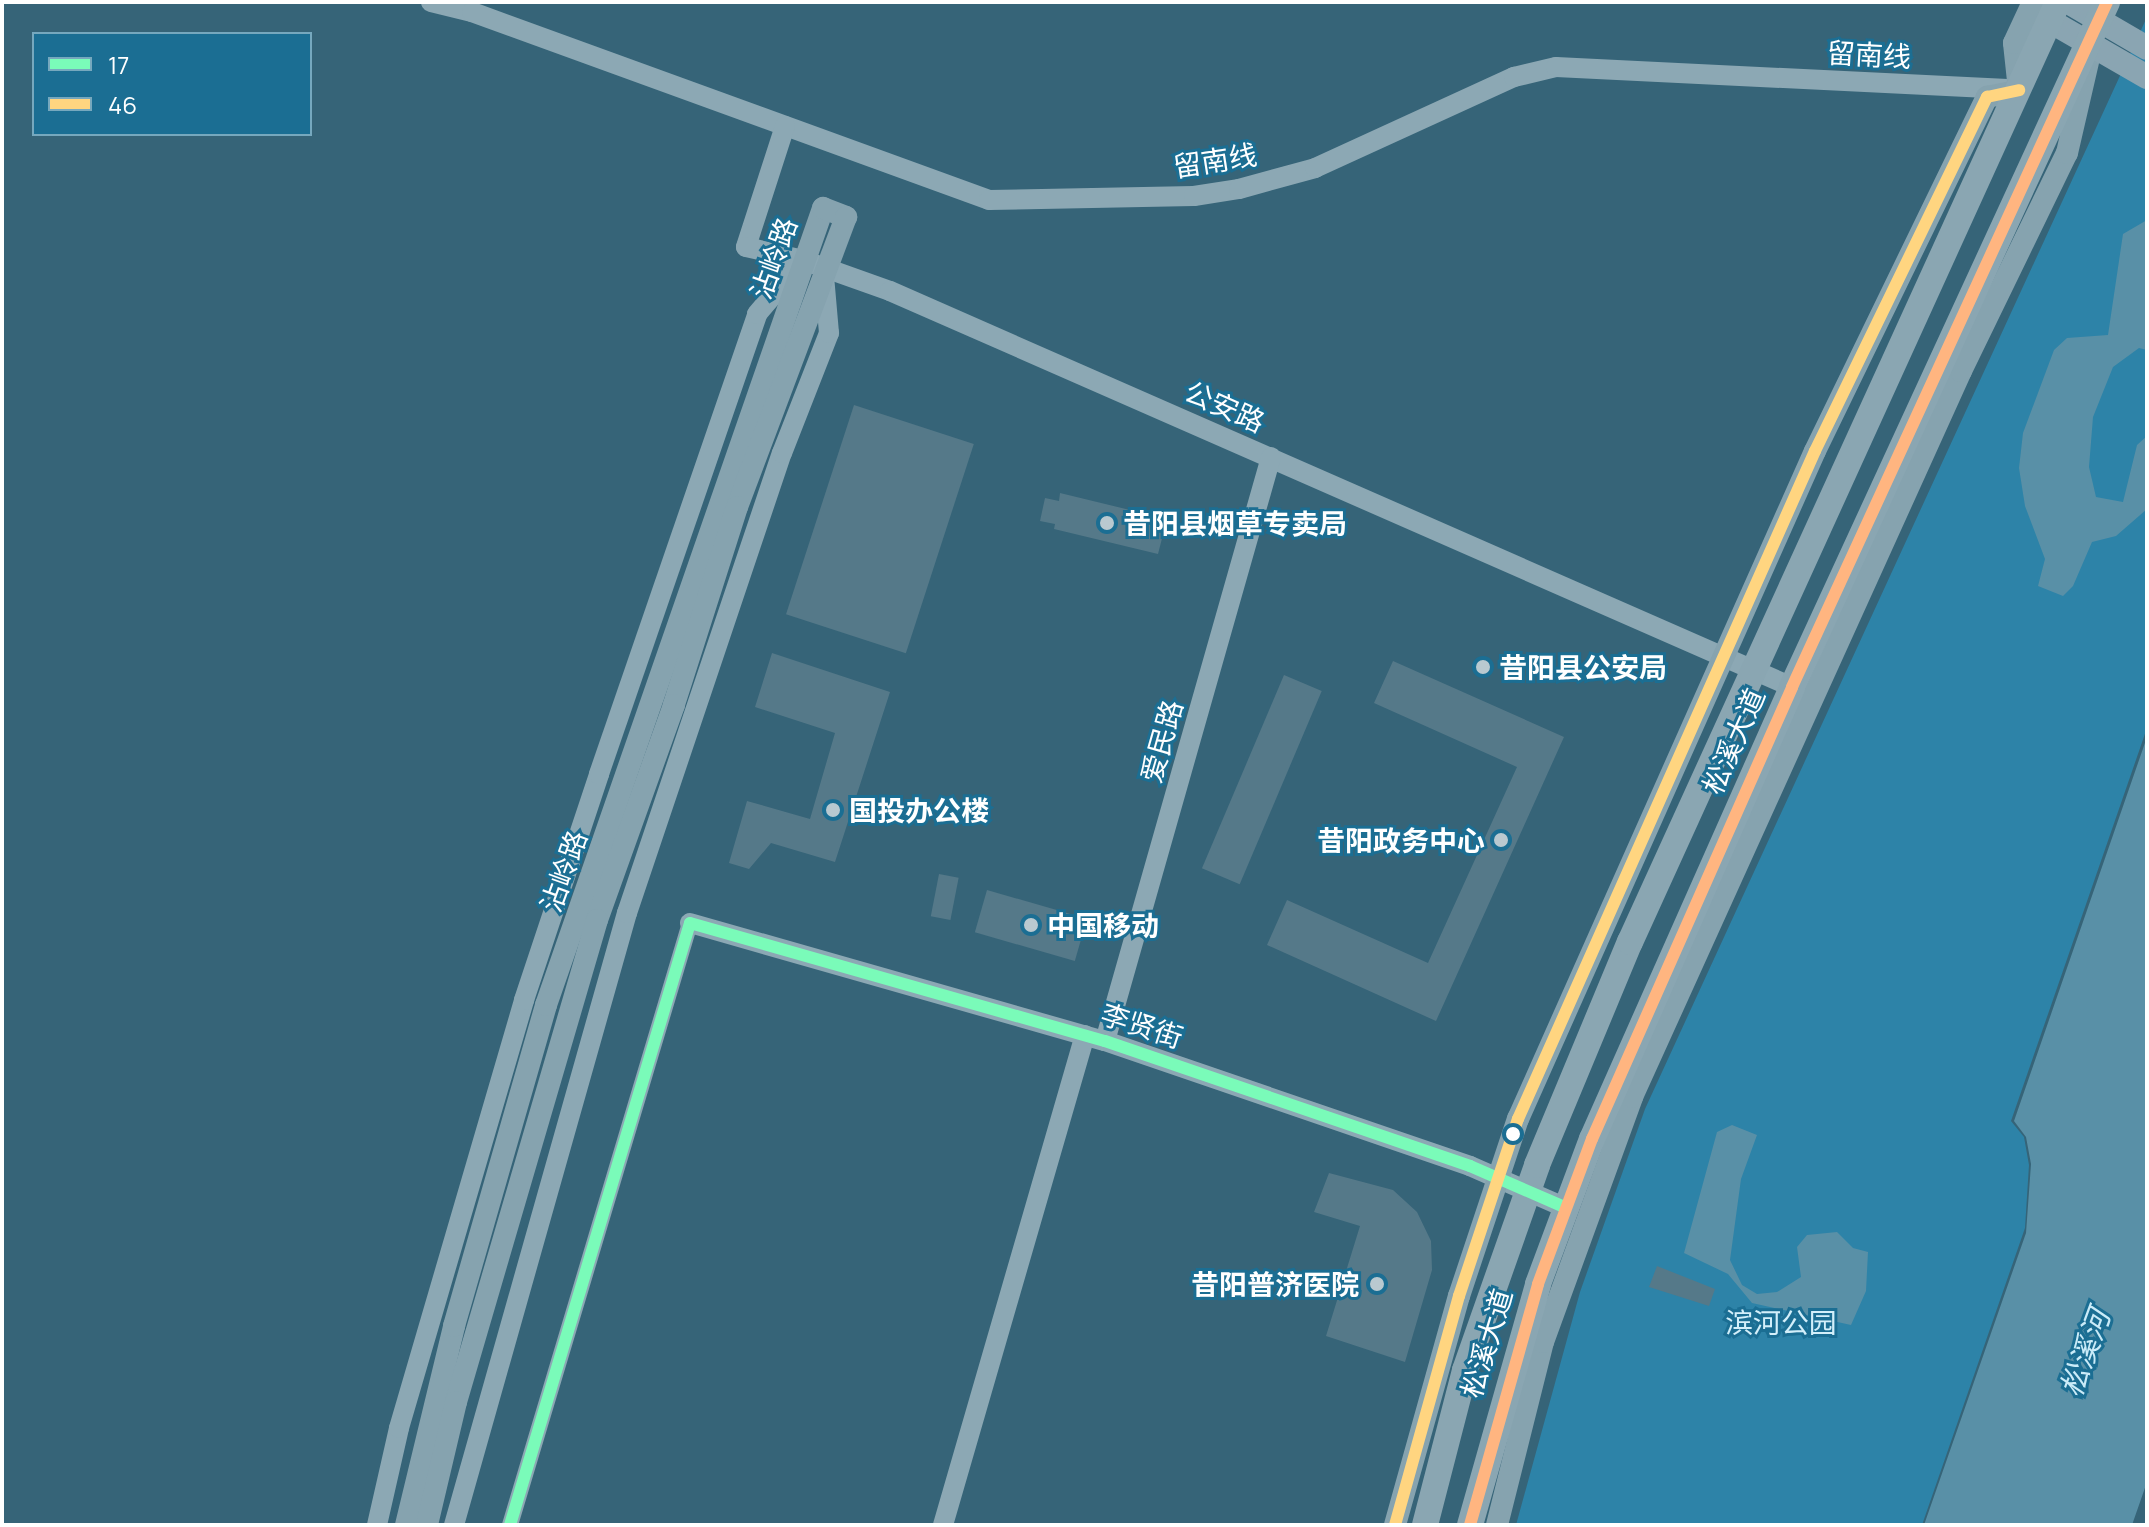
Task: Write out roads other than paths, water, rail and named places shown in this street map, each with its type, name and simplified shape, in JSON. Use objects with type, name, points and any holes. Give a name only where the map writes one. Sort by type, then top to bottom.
[{"type":"highway","name":"松溪大道","points":[[1425,1525],[1465,1370],[1528,1192],[1630,942],[1751,668],[2019,90],[2052,7]]},
{"type":"highway","name":"松溪大道","points":[[1470,1525],[1503,1395],[1566,1208],[1792,687],[2103,16]]},
{"type":"main road","points":[[2052,7],[2103,16],[2147,48]]},
{"type":"main road","points":[[2103,16],[2147,77]]},
{"type":"main road","points":[[1497,1525],[1543,1342],[1632,1097],[1961,371],[2067,153],[2103,16]]},
{"type":"main road","points":[[1395,1525],[1416,1438],[1518,1119],[1815,451],[1987,97],[2019,90]]},
{"type":"main road","name":"沾岭路","points":[[406,1525],[454,1326],[546,1005],[813,264]]},
{"type":"main road","name":"沾岭路","points":[[427,1525],[456,1402],[597,920],[813,264]]},
{"type":"street","name":"留南线","points":[[431,2],[472,12],[989,200],[1194,196],[1315,168],[1514,77],[1556,67],[2019,90]]},
{"type":"street","name":"公安路","points":[[785,126],[746,247],[813,264],[890,291],[1792,687]]},
{"type":"street","points":[[377,1525],[399,1428],[524,1000],[757,314],[813,264],[829,333],[782,453],[627,913],[454,1525]]},
{"type":"street","name":"爱民路","points":[[943,1525],[1271,457]]},
{"type":"street","points":[[510,1525],[690,923]]},
{"type":"street","name":"李贤街","points":[[690,923],[1095,1038],[1497,1179],[1566,1208]]},
{"type":"water","points":[[2147,220],[2147,350],[2139,348],[2113,367],[2093,417],[2089,467],[2096,497],[2123,502],[2137,445],[2147,436],[2147,509],[2116,536],[2092,542],[2073,586],[2063,596],[2038,586],[2045,559],[2025,506],[2019,468],[2023,433],[2054,350],[2067,338],[2108,335],[2123,234]]},
{"type":"water","name":"松溪河","points":[[2147,737],[2147,1482],[2132,1525],[1924,1525],[2026,1233],[2031,1164],[2026,1137],[2014,1121]]},
{"type":"water","points":[[1732,1125],[1757,1135],[1741,1179],[1730,1260],[1742,1285],[1757,1294],[1777,1292],[1801,1277],[1797,1247],[1807,1235],[1837,1232],[1853,1248],[1868,1252],[1866,1291],[1851,1325],[1752,1303],[1728,1274],[1684,1253],[1717,1132]]},
{"type":"place","name":"昔阳县烟草专卖局","points":[[1107,523]]},
{"type":"place","name":"昔阳县公安局","points":[[1483,667]]},
{"type":"place","name":"国投办公楼","points":[[833,810]]},
{"type":"place","name":"昔阳政务中心","points":[[1501,840]]},
{"type":"place","name":"中国移动","points":[[1031,925]]},
{"type":"place","name":"昔阳普济医院","points":[[1377,1284]]},
{"type":"park label","name":"滨河公园","points":[[1781,1322]]}]
